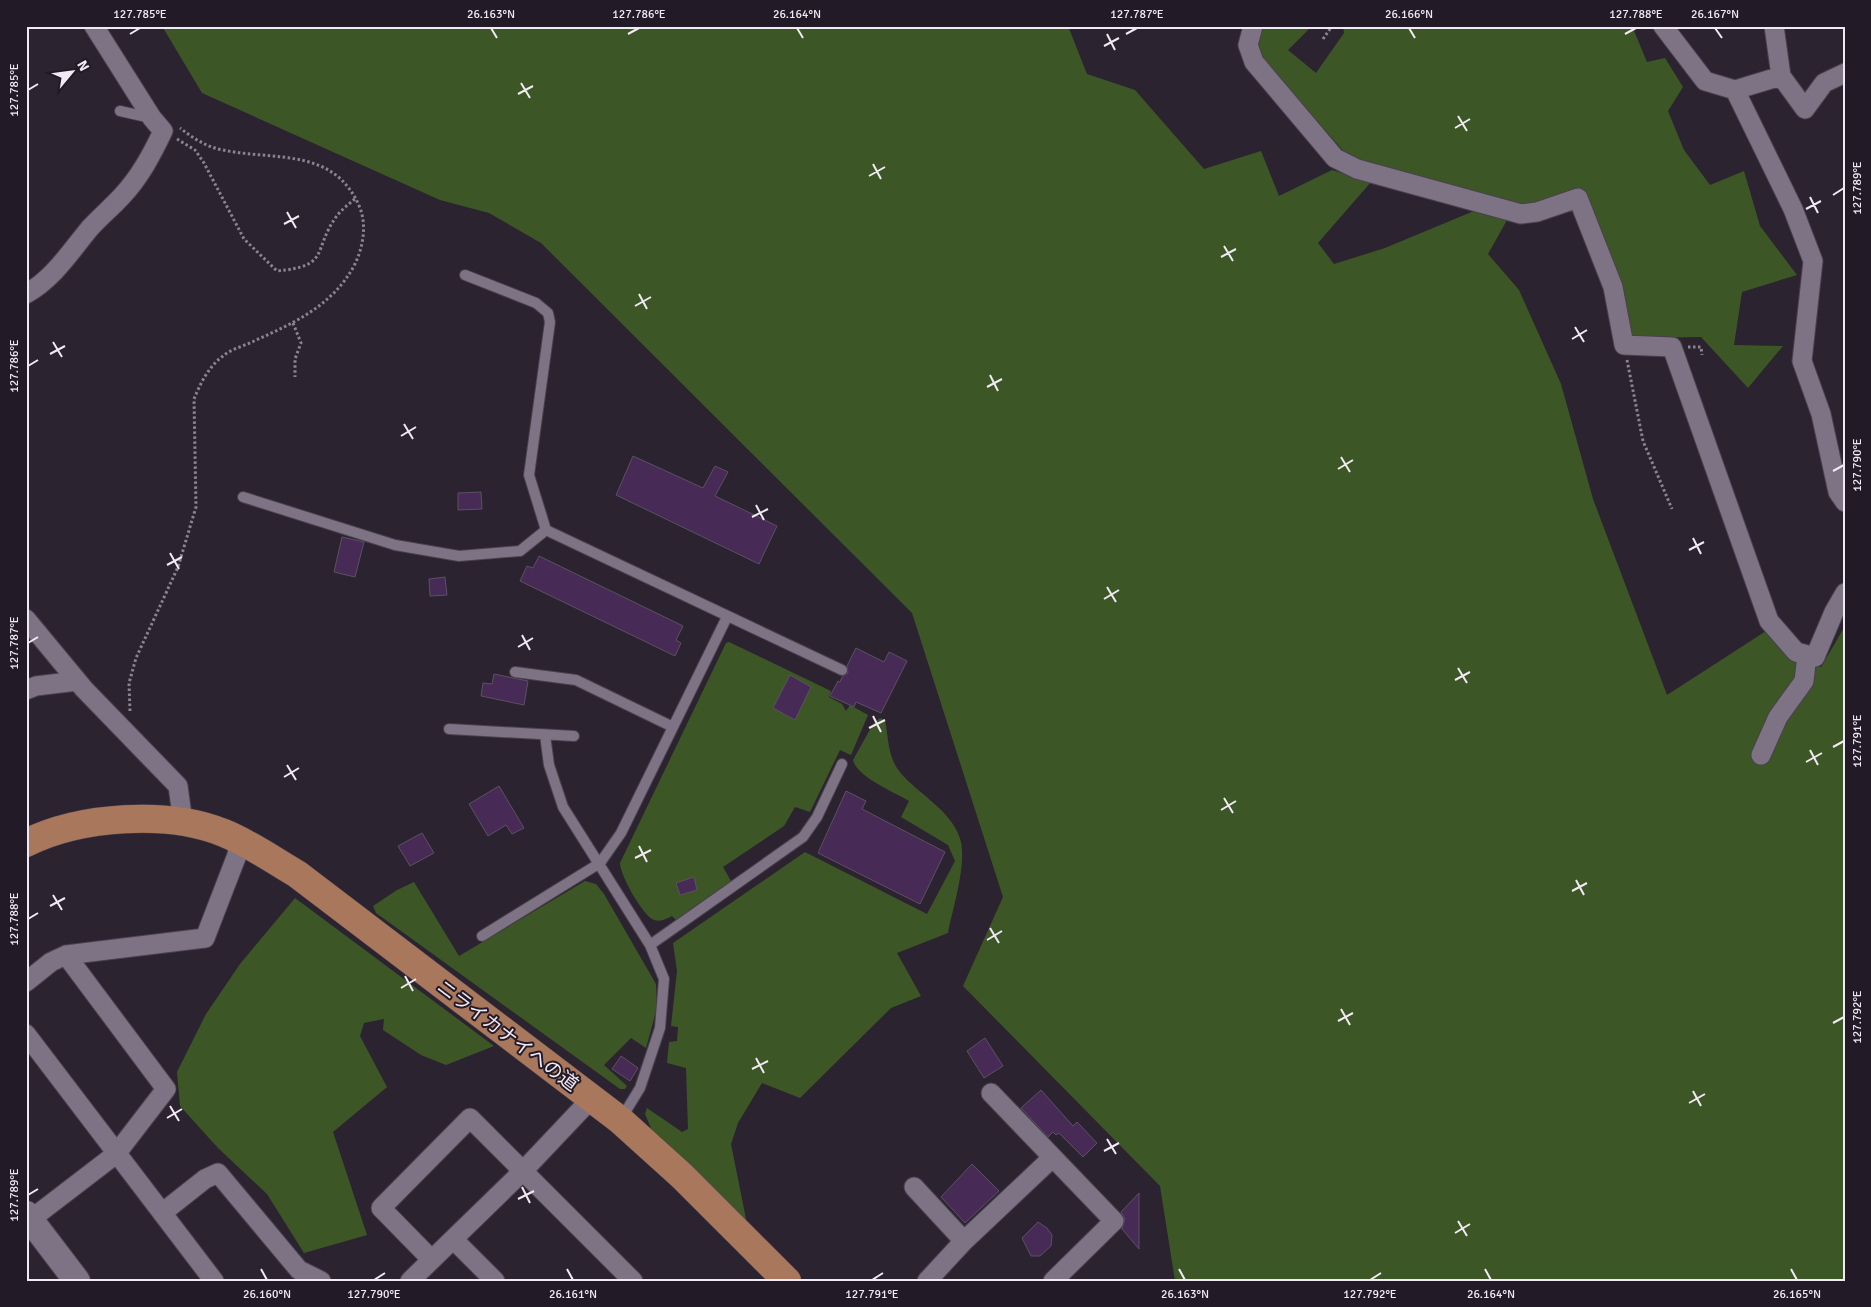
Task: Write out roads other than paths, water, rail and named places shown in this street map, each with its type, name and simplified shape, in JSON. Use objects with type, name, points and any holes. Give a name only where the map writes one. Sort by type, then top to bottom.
[{"type":"main road","name":"ニライカナイへの道","points":[[26,843],[44,834],[97,821],[127,819],[183,823],[222,832],[239,840],[297,874],[620,1120],[688,1182],[787,1281]]},
{"type":"street","points":[[26,294],[40,286],[91,227],[123,195],[141,172],[164,125],[94,26]]},
{"type":"street","points":[[1252,26],[1248,45],[1254,62],[1335,158],[1357,169],[1521,214],[1538,212],[1578,198],[1613,286],[1624,345],[1672,347],[1769,621],[1796,652],[1815,657],[1834,612],[1845,593]]},
{"type":"street","points":[[1663,26],[1705,82],[1735,90],[1780,76]]},
{"type":"street","points":[[1774,26],[1780,76],[1805,109],[1824,83],[1845,73]]},
{"type":"street","points":[[1735,90],[1793,209],[1813,261],[1802,361],[1821,414],[1838,492],[1845,502]]},
{"type":"street","points":[[26,619],[77,681],[178,786],[183,823]]},
{"type":"street","points":[[1761,755],[1778,717],[1804,681],[1807,655]]},
{"type":"street","points":[[26,690],[36,686],[77,681]]},
{"type":"street","points":[[26,982],[51,962],[66,955],[205,938],[237,856],[239,840]]},
{"type":"street","points":[[66,955],[166,1089],[116,1154],[28,1219],[77,1281]]},
{"type":"street","points":[[26,1034],[214,1281]]},
{"type":"street","points":[[991,1093],[1114,1222],[1053,1281]]},
{"type":"street","points":[[410,1281],[523,1171],[592,1098]]},
{"type":"street","points":[[431,1259],[382,1208],[470,1118],[634,1281]]},
{"type":"street","points":[[928,1281],[964,1241],[1052,1158]]},
{"type":"street","points":[[162,1213],[205,1179],[218,1173],[299,1270],[321,1281]]},
{"type":"street","points":[[914,1187],[964,1241]]},
{"type":"street","points":[[452,1239],[495,1281]]},
{"type":"lane","points":[[120,111],[164,125]]},
{"type":"lane","points":[[465,275],[536,303],[548,312],[550,322],[529,475],[546,530],[726,617],[842,670]]},
{"type":"lane","points":[[243,497],[395,545],[459,556],[520,551],[546,530]]},
{"type":"lane","points":[[482,936],[600,863],[621,833],[726,617]]},
{"type":"lane","points":[[515,672],[576,680],[673,727]]},
{"type":"lane","points":[[449,729],[574,736]]},
{"type":"lane","points":[[545,735],[549,765],[555,789],[563,807],[650,945],[664,979],[660,1028],[640,1088],[620,1120]]},
{"type":"lane","points":[[650,945],[803,837],[817,817],[842,764]]}]
